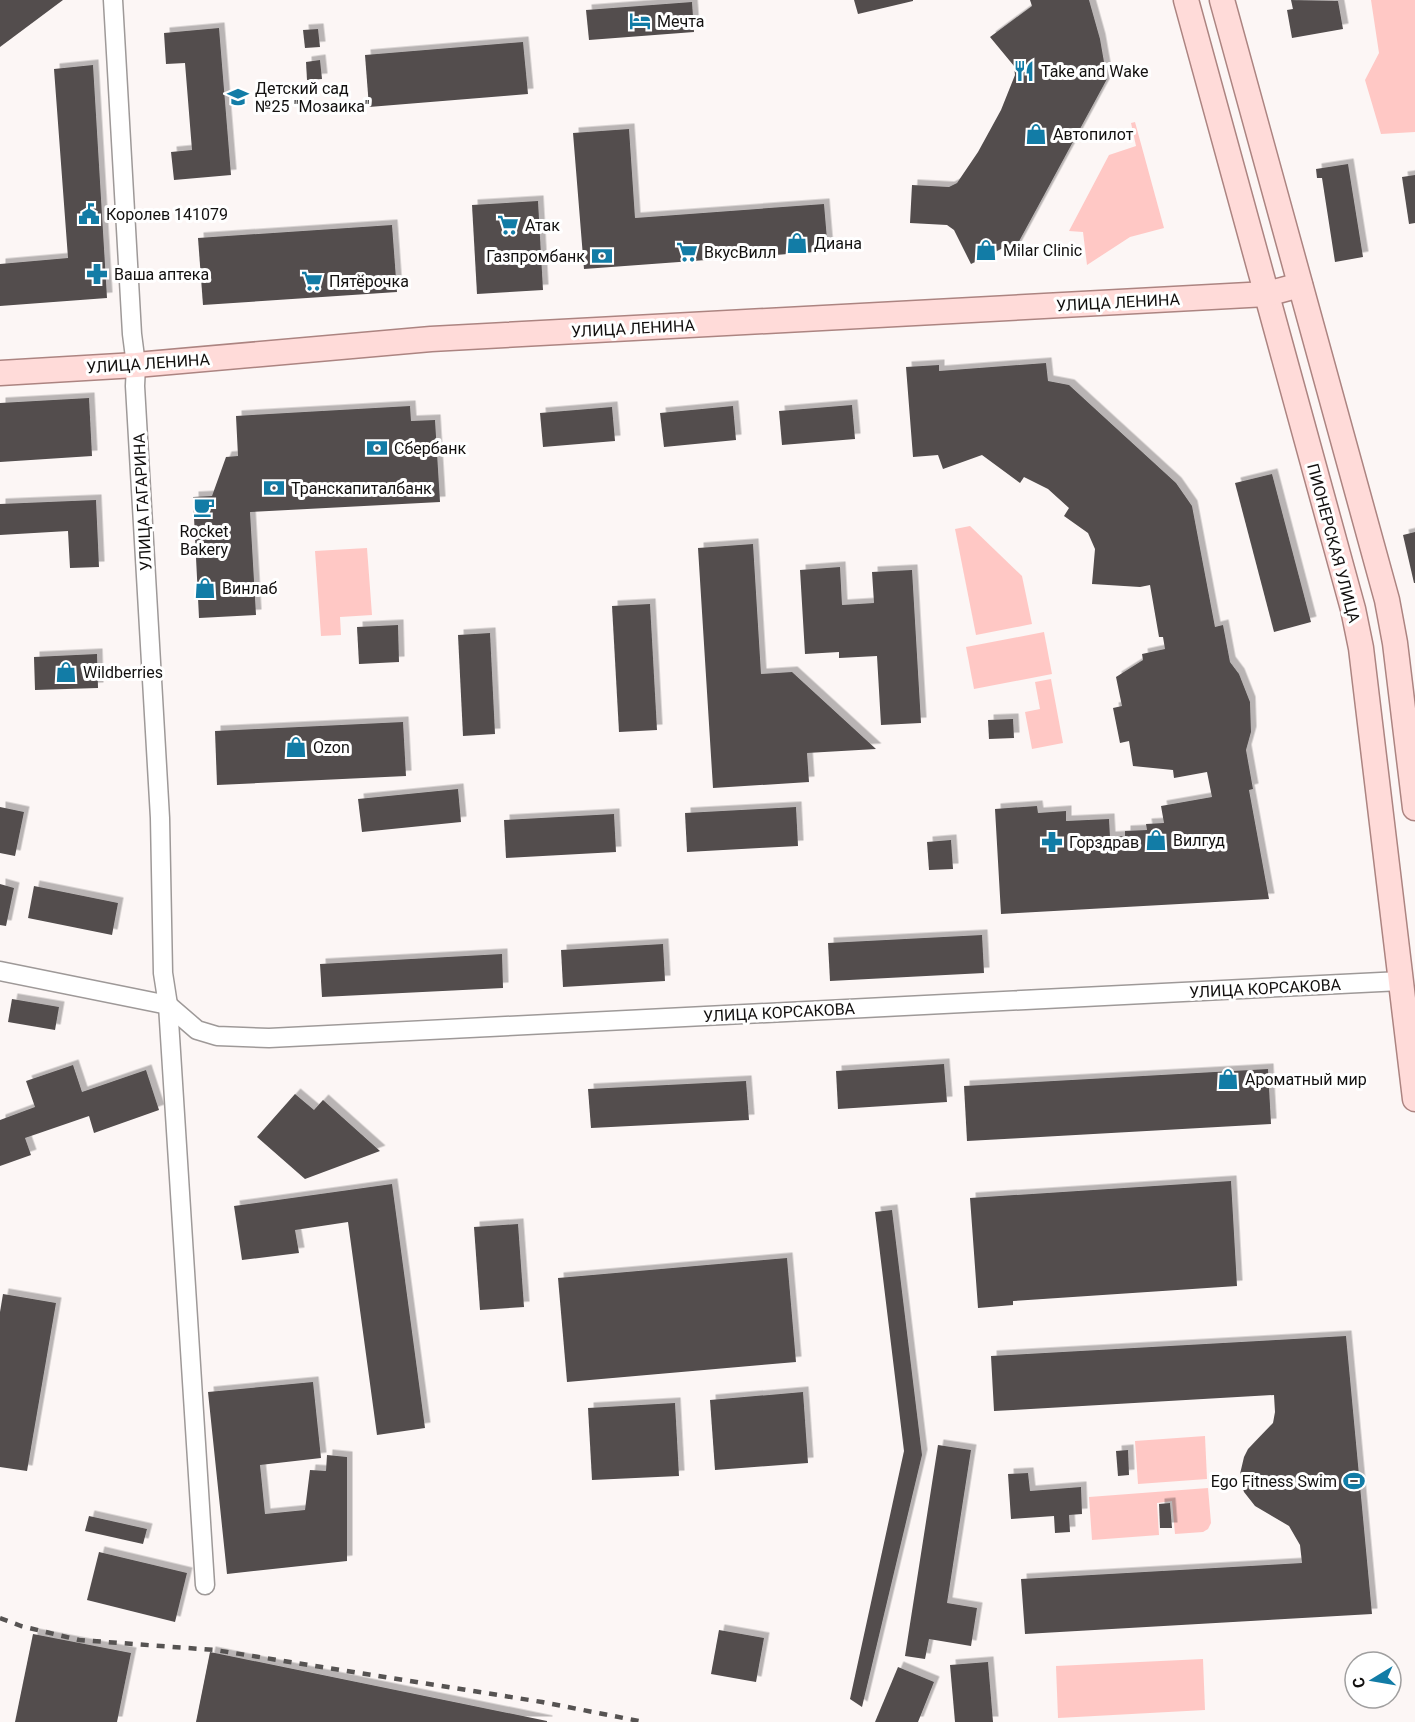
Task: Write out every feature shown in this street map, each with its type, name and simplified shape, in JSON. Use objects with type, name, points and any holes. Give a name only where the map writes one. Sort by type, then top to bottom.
[{"type":"main road","name":"ПИОНЕРСКАЯ УЛИЦА","points":[[1186,0],[1350,597],[1361,648],[1415,1099]]},
{"type":"main road","points":[[1222,0],[1387,600],[1395,642],[1415,808]]},
{"type":"main road","name":"УЛИЦА ЛЕНИНА","points":[[0,373],[136,365],[431,339],[1267,294],[1300,285]]},
{"type":"street","name":"УЛИЦА ГАГАРИНА","points":[[113,0],[132,334],[136,365],[135,386],[160,818],[164,973],[168,1005],[205,1585]]},
{"type":"street","points":[[0,971],[168,1005]]},
{"type":"street","name":"УЛИЦА КОРСАКОВА","points":[[168,1005],[197,1030],[218,1036],[269,1038],[1401,981]]},
{"type":"shaded area","points":[[1371,0],[1415,0],[1415,132],[1381,134],[1365,80],[1379,53]]},
{"type":"shaded area","points":[[1135,122],[1164,228],[1130,237],[1087,265],[1083,232],[1069,231],[1109,155],[1136,146],[1131,123]]},
{"type":"shaded area","points":[[970,526],[1022,576],[1032,624],[976,635],[955,529]]},
{"type":"shaded area","points":[[367,548],[372,615],[340,617],[341,635],[321,636],[315,551]]},
{"type":"shaded area","points":[[1044,632],[1052,674],[974,689],[966,647]]},
{"type":"shaded area","points":[[1051,679],[1063,743],[1032,749],[1025,712],[1040,709],[1035,682]]},
{"type":"shaded area","points":[[1205,1436],[1207,1479],[1138,1484],[1135,1441]]},
{"type":"shaded area","points":[[1208,1488],[1211,1523],[1203,1532],[1175,1534],[1172,1501],[1157,1503],[1159,1535],[1092,1540],[1089,1497]]},
{"type":"shaded area","points":[[1203,1659],[1205,1710],[1058,1718],[1056,1666]]},
{"type":"building","points":[[0,0],[63,0],[0,47]]},
{"type":"building","points":[[854,0],[913,0],[913,1],[858,14]]},
{"type":"building","points":[[1030,0],[1089,0],[1100,39],[1107,79],[1010,258],[1005,247],[971,264],[954,230],[947,225],[910,223],[912,185],[949,187],[957,183],[978,152],[1001,110],[1015,75],[1014,66],[990,37],[1032,6]]},
{"type":"building","points":[[1291,0],[1338,1],[1343,29],[1292,38],[1287,10],[1293,9]]},
{"type":"building","name":"Мечта","points":[[692,2],[694,32],[589,40],[586,10]]},
{"type":"building","points":[[219,28],[231,175],[174,180],[171,152],[192,150],[185,63],[166,64],[164,33]]},
{"type":"building","points":[[318,29],[320,47],[305,48],[303,30]]},
{"type":"building","points":[[523,42],[528,94],[369,107],[365,55]]},
{"type":"building","points":[[320,60],[322,79],[307,80],[306,62]]},
{"type":"building","points":[[93,65],[107,298],[0,306],[0,264],[68,258],[54,69]]},
{"type":"building","points":[[629,129],[635,218],[824,204],[828,251],[584,269],[573,133]]},
{"type":"building","points":[[1348,164],[1363,257],[1335,262],[1322,178],[1317,178],[1316,169]]},
{"type":"building","points":[[1415,175],[1415,223],[1409,224],[1402,177]]},
{"type":"building","points":[[538,201],[543,290],[477,294],[472,205]]},
{"type":"building","points":[[392,225],[397,292],[203,305],[198,238]]},
{"type":"building","points":[[1046,363],[1048,381],[1069,385],[1176,483],[1192,506],[1215,627],[1223,625],[1230,662],[1239,674],[1250,702],[1251,732],[1246,750],[1253,789],[1249,790],[1269,899],[1001,914],[995,809],[1037,806],[1038,813],[1066,811],[1066,821],[1109,819],[1110,837],[1125,836],[1125,831],[1147,830],[1146,824],[1164,823],[1161,806],[1212,797],[1207,772],[1174,778],[1173,770],[1133,766],[1129,741],[1120,743],[1113,708],[1122,706],[1116,677],[1143,660],[1142,654],[1165,649],[1163,637],[1159,637],[1150,585],[1140,587],[1092,584],[1095,549],[1088,533],[1064,516],[1069,508],[1048,489],[1024,477],[1020,483],[982,455],[943,469],[938,455],[913,457],[906,367],[939,365],[939,371]]},
{"type":"building","points":[[89,398],[92,456],[0,462],[0,403]]},
{"type":"building","points":[[852,405],[855,439],[782,445],[779,411]]},
{"type":"building","points":[[410,406],[411,421],[435,420],[440,502],[250,512],[256,615],[199,618],[193,497],[212,496],[226,457],[238,456],[236,416]]},
{"type":"building","points":[[733,406],[736,440],[664,447],[660,413]]},
{"type":"building","points":[[612,407],[615,441],[543,447],[540,413]]},
{"type":"building","points":[[1272,474],[1311,622],[1274,632],[1235,483]]},
{"type":"building","points":[[96,500],[99,567],[70,568],[68,531],[0,535],[0,504]]},
{"type":"building","points":[[1415,532],[1415,583],[1414,583],[1403,535]]},
{"type":"building","points":[[753,544],[761,674],[792,672],[876,749],[807,753],[809,782],[713,788],[698,548]]},
{"type":"building","points":[[840,567],[842,605],[874,603],[872,572],[912,570],[921,723],[881,725],[877,656],[839,658],[839,652],[805,654],[800,570]]},
{"type":"building","points":[[650,604],[657,730],[619,732],[612,606]]},
{"type":"building","points":[[398,625],[399,662],[359,664],[357,627]]},
{"type":"building","points":[[490,633],[495,734],[463,736],[458,635]]},
{"type":"building","name":"Wildberries","points":[[97,654],[98,688],[35,690],[34,657]]},
{"type":"building","points":[[1013,719],[1014,738],[989,739],[988,720]]},
{"type":"building","points":[[403,722],[406,776],[217,785],[215,731]]},
{"type":"building","points":[[458,789],[461,822],[362,832],[358,799]]},
{"type":"building","points":[[0,807],[24,812],[15,856],[0,853]]},
{"type":"building","points":[[796,807],[798,846],[687,852],[685,813]]},
{"type":"building","points":[[614,814],[616,852],[506,858],[504,820]]},
{"type":"building","points":[[951,840],[953,869],[929,870],[927,842]]},
{"type":"building","points":[[0,884],[14,888],[6,926],[0,925]]},
{"type":"building","points":[[34,886],[118,903],[112,935],[28,918]]},
{"type":"building","points":[[982,935],[984,973],[830,981],[828,943]]},
{"type":"building","points":[[663,944],[665,981],[563,987],[561,950]]},
{"type":"building","points":[[502,954],[503,988],[322,997],[320,964]]},
{"type":"building","points":[[12,999],[59,1007],[55,1030],[8,1022]]},
{"type":"building","points":[[944,1064],[947,1102],[838,1109],[836,1071]]},
{"type":"building","points":[[73,1065],[82,1092],[146,1070],[159,1110],[94,1133],[89,1116],[25,1138],[31,1155],[0,1166],[0,1120],[35,1107],[26,1081]]},
{"type":"building","points":[[1268,1069],[1271,1124],[967,1141],[964,1086]]},
{"type":"building","points":[[746,1081],[749,1120],[591,1128],[588,1089]]},
{"type":"building","points":[[295,1094],[314,1110],[323,1100],[380,1151],[305,1179],[257,1137]]},
{"type":"building","points":[[1231,1181],[1237,1286],[1013,1301],[1013,1305],[978,1308],[970,1198]]},
{"type":"building","points":[[392,1184],[425,1428],[377,1435],[348,1222],[295,1230],[299,1253],[242,1260],[234,1206]]},
{"type":"building","points":[[892,1210],[922,1455],[862,1707],[850,1699],[904,1451],[875,1212]]},
{"type":"building","points":[[518,1224],[524,1307],[480,1310],[474,1227]]},
{"type":"building","points":[[787,1258],[796,1362],[567,1382],[558,1278]]},
{"type":"building","points":[[3,1294],[56,1303],[27,1471],[0,1467],[0,1312]]},
{"type":"building","points":[[1346,1336],[1372,1614],[1025,1634],[1021,1579],[1302,1563],[1300,1545],[1289,1526],[1255,1506],[1244,1492],[1241,1483],[1240,1474],[1248,1449],[1273,1423],[1274,1395],[994,1411],[991,1356]]},
{"type":"building","points":[[313,1382],[321,1458],[260,1465],[265,1514],[305,1510],[310,1470],[326,1471],[327,1455],[347,1457],[347,1561],[227,1574],[208,1392]]},
{"type":"building","points":[[803,1392],[808,1463],[715,1470],[710,1400]]},
{"type":"building","points":[[675,1403],[679,1476],[592,1480],[588,1408]]},
{"type":"building","points":[[938,1445],[971,1450],[947,1603],[977,1608],[971,1646],[929,1639],[925,1659],[905,1656]]},
{"type":"building","points":[[1128,1450],[1129,1475],[1118,1476],[1116,1451]]},
{"type":"building","points":[[1028,1473],[1030,1491],[1081,1487],[1082,1514],[1069,1515],[1070,1532],[1055,1533],[1054,1516],[1011,1519],[1008,1474]]},
{"type":"building","points":[[1170,1503],[1172,1528],[1160,1528],[1159,1504]]},
{"type":"building","points":[[89,1516],[147,1529],[143,1544],[85,1531]]},
{"type":"building","points":[[99,1552],[187,1573],[175,1622],[87,1600]]},
{"type":"building","points":[[719,1630],[764,1638],[756,1682],[711,1674]]},
{"type":"building","points":[[33,1634],[131,1653],[117,1722],[15,1722]]},
{"type":"building","points":[[210,1652],[547,1721],[547,1722],[196,1722]]},
{"type":"building","points":[[988,1662],[993,1722],[955,1722],[950,1665]]},
{"type":"building","points":[[898,1667],[934,1682],[918,1722],[875,1722]]},
{"type":"railway","points":[[0,1618],[21,1626],[79,1640],[215,1650],[542,1702],[644,1722]]},
{"type":"place","name":"Мечта","points":[[640,21]]},
{"type":"place","name":"Take and Wake","points":[[1024,71]]},
{"type":"place","name":"Детский сад №25 \"Мозаика\"","points":[[238,97]]},
{"type":"place","name":"Автопилот","points":[[1036,134]]},
{"type":"place","name":"Королев 141079","points":[[89,214]]},
{"type":"place","name":"Атак","points":[[508,225]]},
{"type":"place","name":"Диана","points":[[797,243]]},
{"type":"place","name":"Milar Clinic","points":[[986,250]]},
{"type":"place","name":"ВкусВилл","points":[[687,252]]},
{"type":"place","name":"Газпромбанк","points":[[602,256]]},
{"type":"place","name":"Ваша аптека","points":[[97,274]]},
{"type":"place","name":"Пятёрочка","points":[[312,281]]},
{"type":"place","name":"Сбербанк","points":[[377,448]]},
{"type":"place","name":"Транскапиталбанк","points":[[274,488]]},
{"type":"place","name":"Rocket Bakery","points":[[204,507]]},
{"type":"place","name":"Винлаб","points":[[205,588]]},
{"type":"place","name":"Wildberries","points":[[66,672]]},
{"type":"place","name":"Ozon","points":[[296,747]]},
{"type":"place","name":"Вилгуд","points":[[1156,840]]},
{"type":"place","name":"Горздрав","points":[[1052,842]]},
{"type":"place","name":"Ароматный мир","points":[[1228,1079]]},
{"type":"place","name":"Ego Fitness Swim","points":[[1354,1481]]}]
